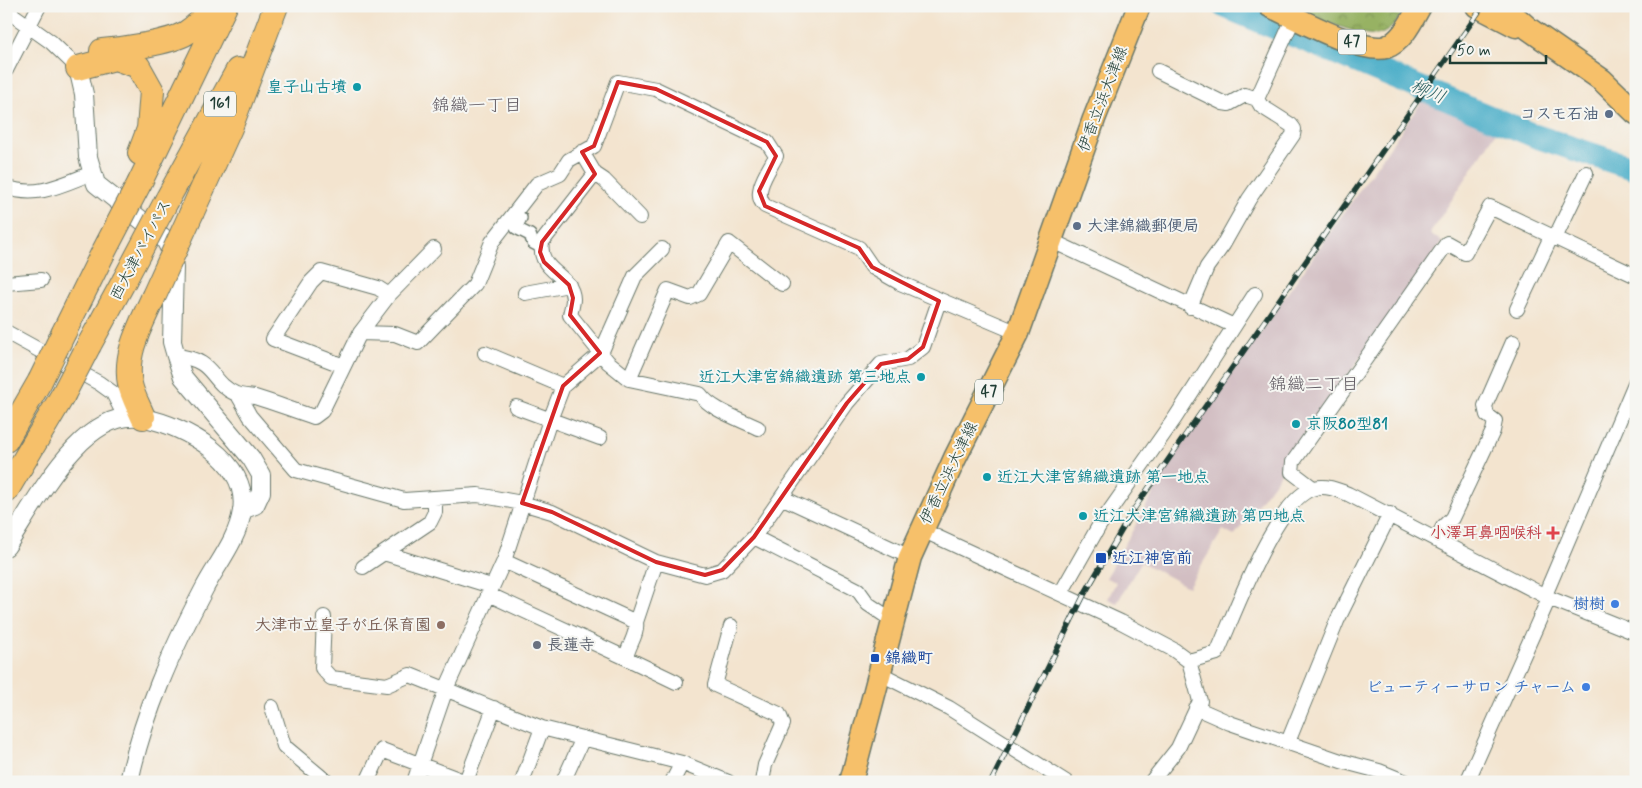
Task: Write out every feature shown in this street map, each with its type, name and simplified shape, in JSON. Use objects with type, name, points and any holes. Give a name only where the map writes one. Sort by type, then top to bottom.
[{"type":"highway","points":[[78,68],[91,52],[157,42],[184,34],[197,25],[214,6]]},
{"type":"highway","name":"西大津バイパス","points":[[6,440],[40,381],[86,289],[136,180],[225,6]]},
{"type":"highway","name":"西大津バイパス","points":[[6,491],[62,395],[272,6]]},
{"type":"highway","points":[[134,417],[129,361],[134,342],[230,128],[276,6]]},
{"type":"highway","points":[[78,68],[115,58],[126,60],[138,66],[152,90],[149,129],[136,180]]},
{"type":"main road","name":"伊香立浜大津線","points":[[851,782],[910,557],[1018,333],[1094,119],[1139,6]]},
{"type":"main road","name":"47","points":[[1270,6],[1292,21],[1352,42],[1377,48],[1387,46],[1395,41],[1420,6]]},
{"type":"main road","points":[[1478,6],[1516,26],[1529,29]]},
{"type":"main road","points":[[1503,6],[1529,29],[1596,76],[1636,113]]},
{"type":"street","points":[[6,70],[39,6]]},
{"type":"street","points":[[6,10],[51,42],[78,68],[84,94],[86,135],[92,173],[96,184],[164,238],[171,251],[174,267],[172,334],[176,356],[184,378],[251,458],[261,475],[260,492],[255,504],[242,510]]},
{"type":"street","points":[[1257,98],[1292,21]]},
{"type":"street","points":[[1158,71],[1229,104],[1245,95],[1257,98],[1261,106],[1291,124],[1294,129],[1293,135],[1249,199],[1223,245],[1207,266],[1190,307]]},
{"type":"street","points":[[360,332],[395,334],[418,343],[475,284],[492,242],[537,184],[560,174],[569,160],[594,146],[618,82],[656,89],[767,142],[776,156],[759,191],[759,199],[765,206],[859,248],[872,267],[938,301],[1018,333]]},
{"type":"street","points":[[582,152],[595,174],[604,180],[640,217]]},
{"type":"street","points":[[6,187],[20,192],[35,192],[92,173]]},
{"type":"street","points":[[1517,309],[1586,173]]},
{"type":"street","points":[[595,174],[570,203],[541,246],[540,252],[544,262],[568,285],[573,298],[570,315],[600,353],[629,379],[700,394],[703,399],[725,412],[758,428]]},
{"type":"street","points":[[1636,276],[1490,207],[1465,253],[1446,243],[1293,462],[1292,472],[1313,488],[1336,489],[1390,514],[1547,597],[1636,633]]},
{"type":"street","points":[[512,215],[521,218],[516,228],[530,235],[533,243],[541,246]]},
{"type":"street","points":[[1050,240],[1234,326]]},
{"type":"street","points":[[629,379],[668,290],[690,298],[699,294],[729,244],[782,284]]},
{"type":"street","points":[[176,356],[193,357],[207,366],[228,389],[238,394],[314,417],[322,411],[360,332],[389,295],[434,249]]},
{"type":"street","points":[[414,782],[446,689],[504,561],[563,386],[600,353],[635,276],[662,249]]},
{"type":"street","points":[[344,366],[273,339],[311,282],[321,272],[378,288],[389,295]]},
{"type":"street","points":[[6,283],[41,280]]},
{"type":"street","points":[[525,293],[568,285]]},
{"type":"street","points":[[1060,593],[1099,526],[1175,418],[1255,294]]},
{"type":"street","points":[[238,394],[250,416],[296,470],[404,500],[478,495],[522,503],[552,512],[656,562],[705,575],[722,570],[754,537],[783,498],[847,403],[882,364],[908,359],[923,347],[938,301]]},
{"type":"street","points":[[6,332],[99,383],[113,393],[134,417]]},
{"type":"street","points":[[1436,540],[1443,526],[1452,518],[1493,431],[1495,421],[1485,411],[1485,406],[1513,342]]},
{"type":"street","points":[[486,353],[563,386]]},
{"type":"street","points":[[1467,782],[1547,597],[1636,381]]},
{"type":"street","points":[[516,407],[600,438]]},
{"type":"street","points":[[6,547],[62,463],[84,437],[104,424],[134,417],[166,424],[219,452],[235,476],[241,495],[242,510],[237,531],[208,580],[170,656],[137,742],[129,782]]},
{"type":"street","points":[[922,530],[1128,626],[1189,661],[1217,654],[1275,526],[1293,502],[1313,488]]},
{"type":"street","points":[[363,567],[384,554],[397,542],[430,522],[435,512],[434,498]]},
{"type":"street","points":[[783,498],[910,557]]},
{"type":"street","points":[[1288,742],[1337,621],[1390,514]]},
{"type":"street","points":[[754,537],[858,590],[868,604],[892,620]]},
{"type":"street","points":[[384,554],[490,590],[676,682]]},
{"type":"street","points":[[504,561],[636,622]]},
{"type":"street","points":[[626,658],[638,630],[636,622],[656,562]]},
{"type":"street","points":[[324,617],[322,668],[331,678],[387,685],[410,675],[542,728],[682,763],[728,782]]},
{"type":"street","points":[[731,626],[714,685],[779,714],[782,724],[765,765],[762,782]]},
{"type":"street","points":[[1151,782],[1178,748],[1200,701],[1189,661]]},
{"type":"street","points":[[879,673],[949,708],[1066,782]]},
{"type":"street","points":[[272,707],[284,746],[327,782]]},
{"type":"street","points":[[367,782],[382,750],[466,782],[494,708]]},
{"type":"street","points":[[1196,708],[1230,723],[1341,761],[1378,771],[1406,782]]},
{"type":"street","points":[[522,782],[542,728]]},
{"type":"street","points":[[563,782],[583,738]]},
{"type":"street","points":[[672,782],[682,763]]},
{"type":"highlighted area","points":[[618,82],[656,89],[767,142],[776,156],[759,191],[765,206],[859,248],[872,267],[939,301],[923,347],[908,359],[881,364],[847,403],[754,537],[722,570],[705,575],[656,562],[552,512],[522,503],[563,386],[600,353],[570,315],[573,298],[569,285],[544,262],[540,252],[542,242],[595,174],[582,152],[594,146]]},
{"type":"shaded area","points":[[1422,101],[1497,131],[1430,233],[1442,242],[1290,457],[1285,468],[1234,536],[1223,530],[1188,587],[1141,562],[1117,603],[1108,599],[1116,582],[1106,578],[1177,451]]},
{"type":"green space","points":[[1286,6],[1406,6],[1393,26],[1386,32],[1374,35],[1349,30]]},
{"type":"waterway","name":"柳川","points":[[1224,6],[1535,136],[1636,169]]},
{"type":"railway","points":[[991,782],[1085,593],[1134,509],[1483,6]]},
{"type":"place","name":"皇子山古墳","points":[[357,87]]},
{"type":"place","name":"コスモ石油","points":[[1609,114]]},
{"type":"place","name":"大津錦織郵便局","points":[[1077,226]]},
{"type":"place","name":"近江大津宮錦織遺跡 第三地点","points":[[921,377]]},
{"type":"place","name":"京阪80型81","points":[[1296,424]]},
{"type":"place","name":"近江大津宮錦織遺跡 第一地点","points":[[987,477]]},
{"type":"place","name":"近江大津宮錦織遺跡 第四地点","points":[[1083,516]]},
{"type":"place","name":"小澤耳鼻咽喉科","points":[[1553,533]]},
{"type":"place","name":"近江神宮前","points":[[1101,558]]},
{"type":"place","name":"樹樹","points":[[1615,604]]},
{"type":"place","name":"大津市立皇子が丘保育園","points":[[441,625]]},
{"type":"place","name":"長蓮寺","points":[[537,645]]},
{"type":"place","name":"錦織町","points":[[875,658]]},
{"type":"place","name":"ビューティーサロン チャーム","points":[[1586,687]]},
{"type":"district","name":"錦織一丁目","points":[[477,106]]},
{"type":"district","name":"錦織二丁目","points":[[1314,385]]}]
